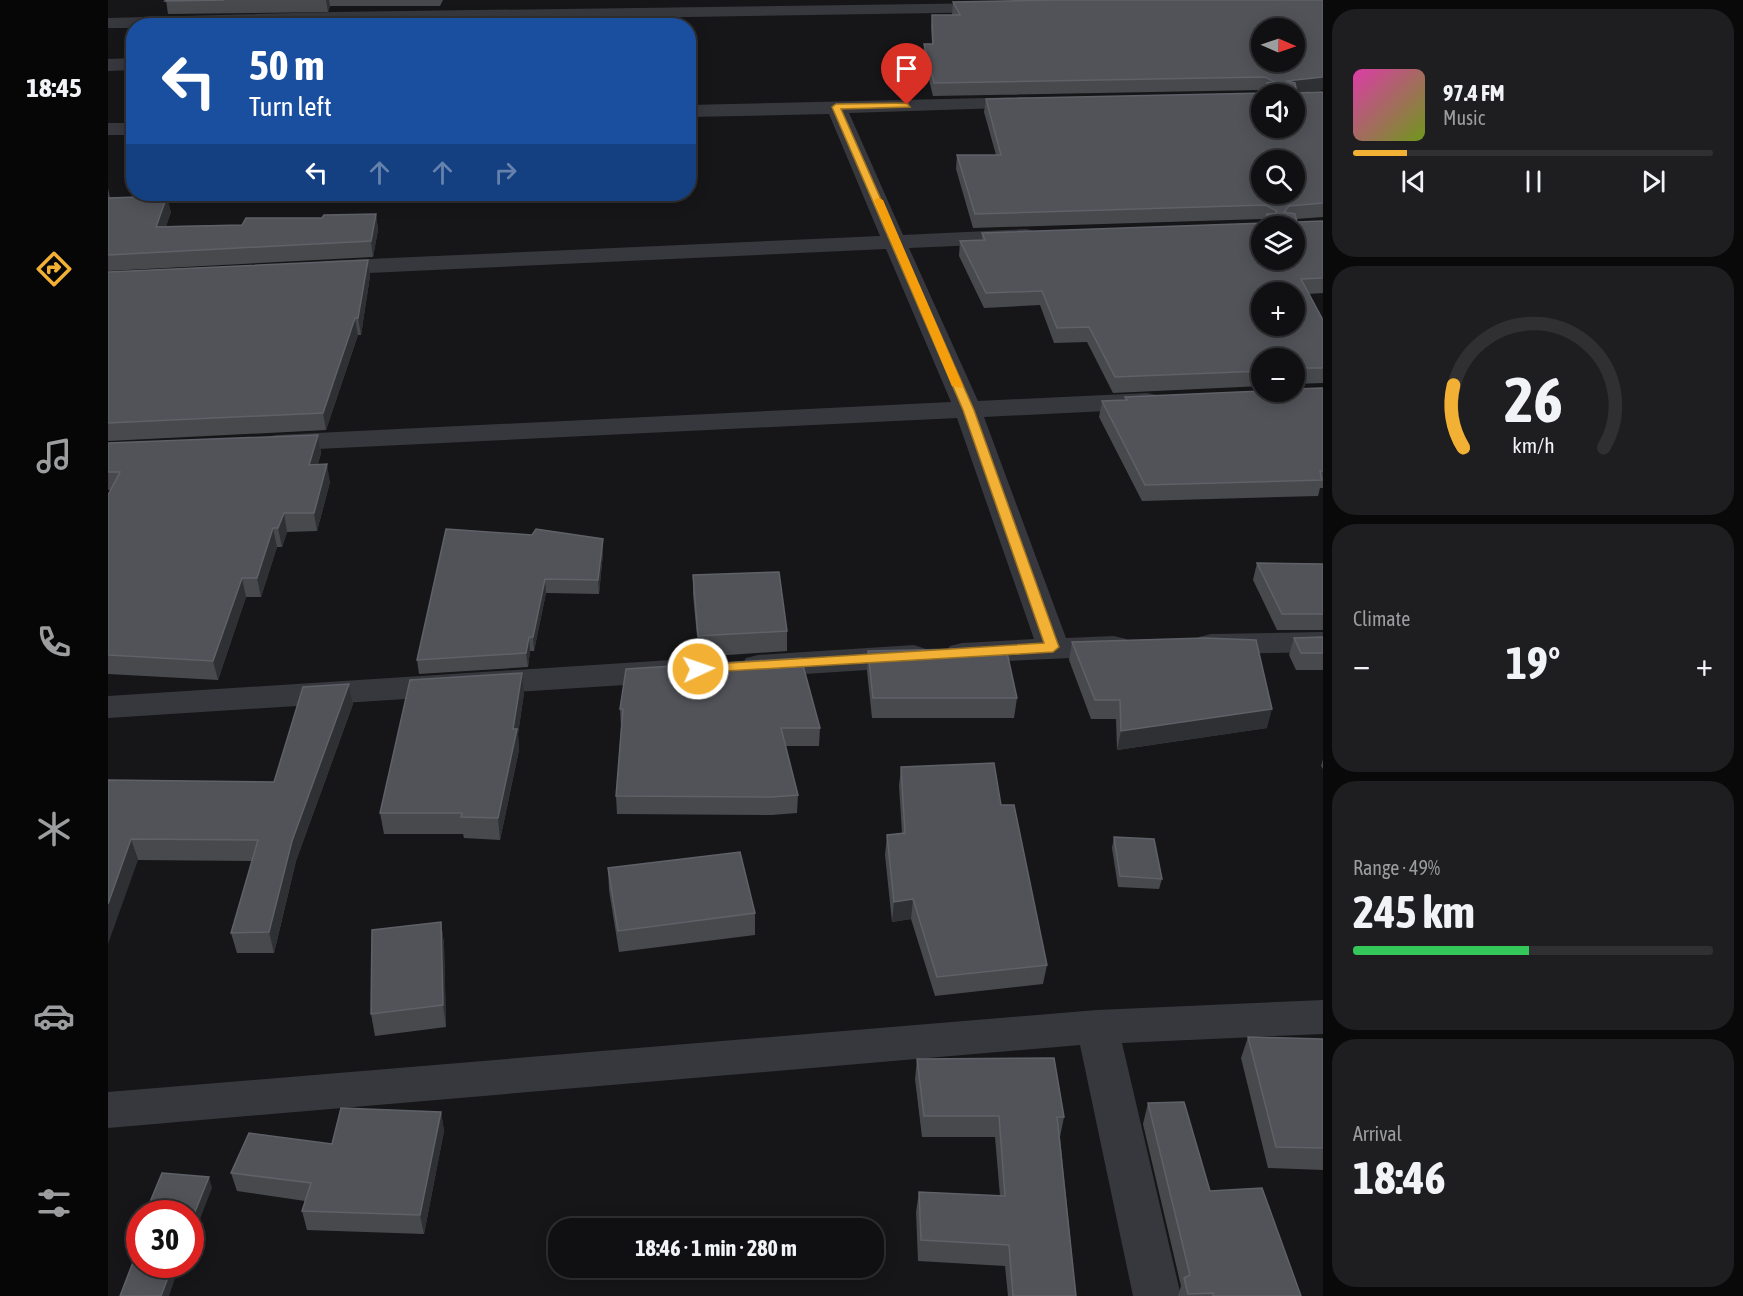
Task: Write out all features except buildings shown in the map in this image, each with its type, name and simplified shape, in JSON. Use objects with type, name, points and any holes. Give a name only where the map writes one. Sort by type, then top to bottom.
[{"type":"street","points":[[234,18],[335,14],[1008,8]]},
{"type":"street","points":[[108,23],[126,22]]},
{"type":"street","points":[[108,65],[126,64]]},
{"type":"street","points":[[696,111],[1049,103]]},
{"type":"street","points":[[836,107],[896,240],[968,410],[1053,647]]},
{"type":"street","points":[[108,129],[126,129]]},
{"type":"street","points":[[308,269],[896,240],[1050,236]]},
{"type":"street","points":[[251,445],[1169,400]]},
{"type":"street","points":[[1182,645],[1323,642]]},
{"type":"street","points":[[108,706],[1053,647],[1147,645]]},
{"type":"street","points":[[108,1110],[1097,1027],[1323,1017]]},
{"type":"street","points":[[1097,1027],[1157,1296]]},
{"type":"slow traffic","points":[[878,200],[958,386]]},
{"type":"route","points":[[698,669],[1053,647],[968,410],[896,240],[836,107],[907,105]]}]
